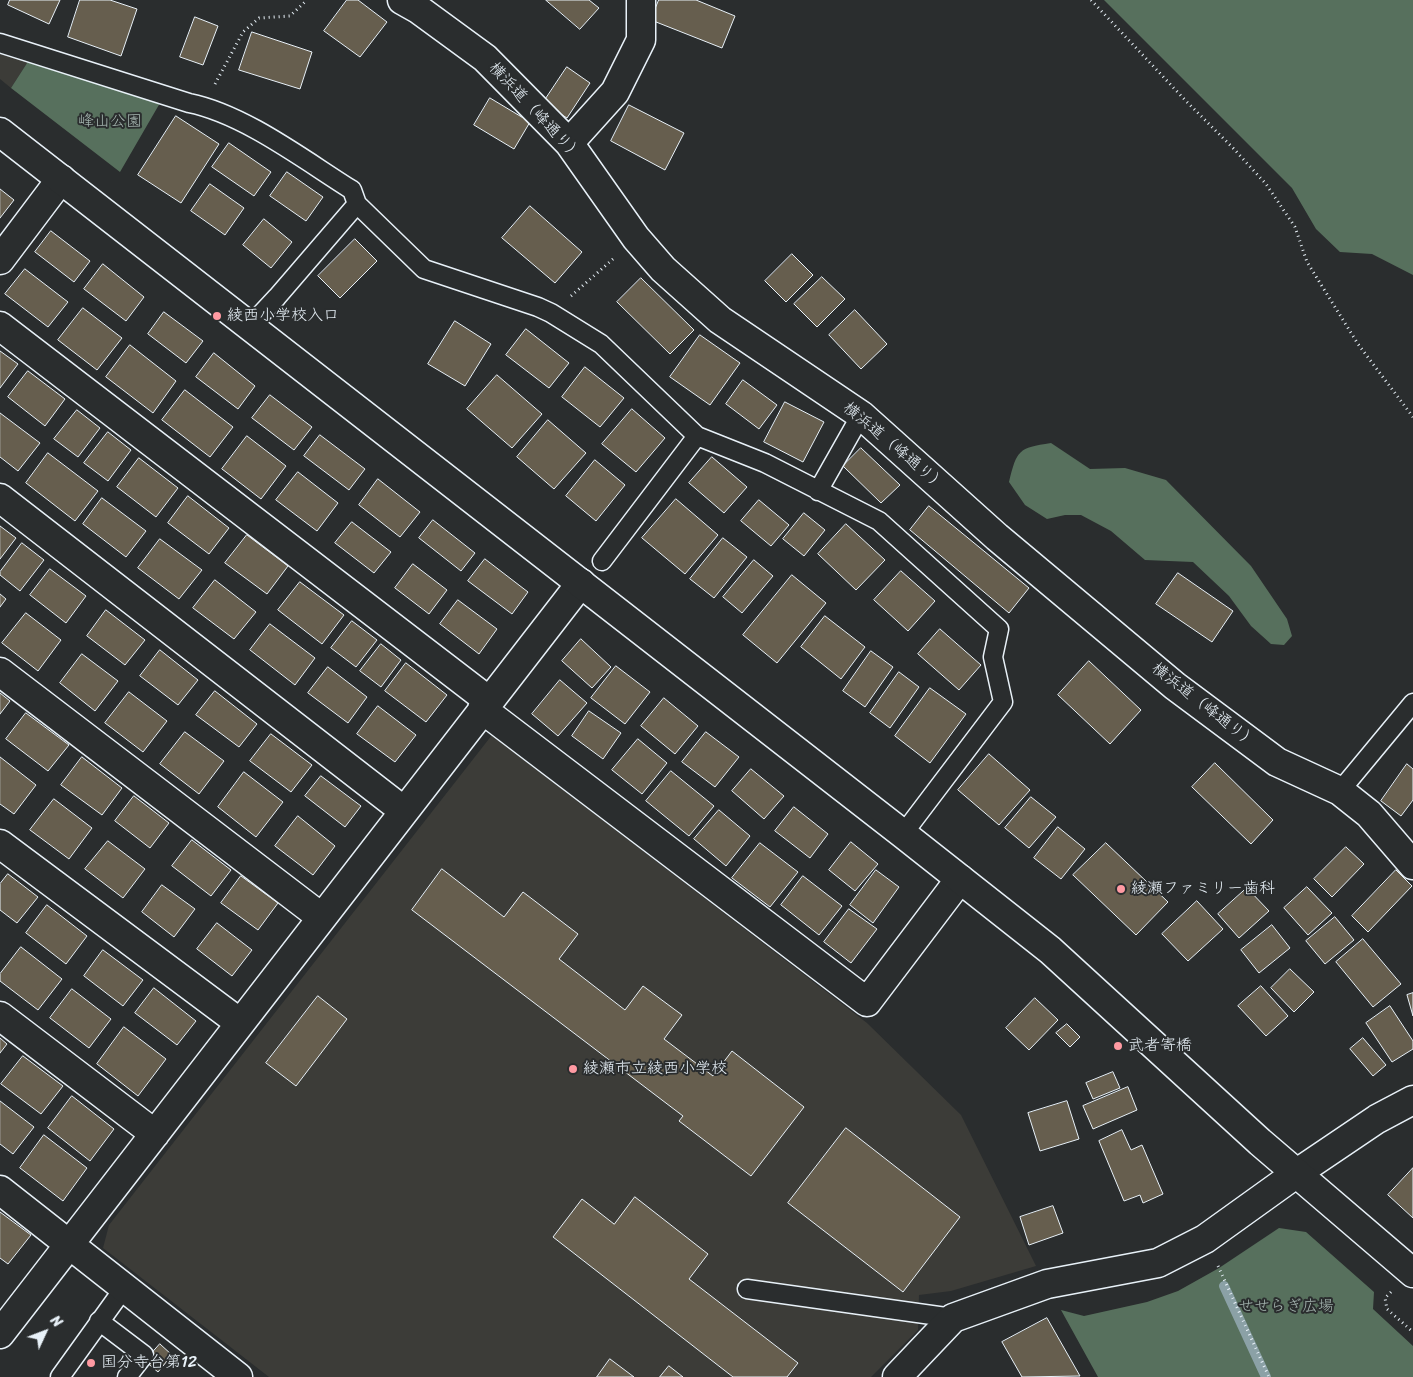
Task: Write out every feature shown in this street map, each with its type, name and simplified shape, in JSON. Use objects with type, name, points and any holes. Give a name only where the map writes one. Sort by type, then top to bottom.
[{"type":"street","name":"横浜道（峰通り）","points":[[402,0],[418,9],[485,58],[569,143],[636,238],[663,270],[720,320],[862,415],[997,537],[1175,686],[1277,762],[1340,791],[1369,814],[1413,865]]},
{"type":"street","points":[[569,143],[615,92],[641,40],[641,0]]},
{"type":"street","points":[[0,132],[1050,950],[1260,1142],[1413,1273]]},
{"type":"street","points":[[0,260],[60,179]]},
{"type":"street","points":[[0,326],[867,1002],[960,880]]},
{"type":"street","points":[[0,498],[404,811]]},
{"type":"street","points":[[0,1334],[580,582]]},
{"type":"street","points":[[0,672],[321,917]]},
{"type":"street","points":[[0,844],[240,1024]]},
{"type":"street","points":[[0,1016],[155,1134]]},
{"type":"street","points":[[897,1377],[953,1318],[1047,1284],[1158,1263],[1205,1239],[1377,1119],[1413,1100]]},
{"type":"street","points":[[0,1190],[238,1377]]},
{"type":"lane","points":[[0,43],[189,103],[204,106],[250,126],[352,190],[357,204],[424,269],[551,313],[601,344],[698,436],[765,463],[878,521],[999,629],[993,657],[1003,702],[903,834]]},
{"type":"lane","points":[[250,326],[357,204]]},
{"type":"lane","points":[[818,491],[862,415]]},
{"type":"lane","points":[[602,561],[698,436]]},
{"type":"lane","points":[[1340,791],[1413,703]]},
{"type":"lane","points":[[60,1377],[124,1288]]},
{"type":"lane","points":[[747,1289],[953,1318]]},
{"type":"lane","points":[[99,1321],[144,1355],[127,1377]]},
{"type":"path","points":[[204,106],[242,32],[259,18],[290,16],[307,0]]},
{"type":"path","points":[[1091,0],[1186,101],[1234,148],[1266,184],[1295,227],[1307,262],[1358,344],[1413,417]]},
{"type":"path","points":[[551,313],[636,238]]},
{"type":"path","points":[[1215,1262],[1269,1377]]},
{"type":"path","points":[[1392,1292],[1386,1298],[1387,1309],[1413,1332]]},
{"type":"shaded area","points":[[0,50],[29,60],[11,88],[0,79]]},
{"type":"shaded area","name":"綾瀬市立綾西小学校","points":[[492,735],[867,1023],[961,1115],[1036,1266],[951,1291],[919,1295],[918,1330],[871,1377],[269,1377],[103,1248],[109,1225]]},
{"type":"green space","points":[[1104,0],[1413,0],[1413,275],[1372,254],[1340,252],[1316,229],[1292,188]]},
{"type":"green space","name":"峰山公園","points":[[29,60],[160,103],[120,172],[11,88]]},
{"type":"green space","points":[[1051,443],[1090,469],[1125,468],[1166,480],[1251,566],[1287,619],[1292,636],[1284,645],[1271,644],[1251,626],[1229,596],[1193,562],[1145,560],[1111,531],[1081,515],[1065,515],[1047,519],[1025,505],[1009,482],[1014,463],[1025,449]]},
{"type":"green space","name":"せせらぎ広場","points":[[1279,1228],[1306,1232],[1374,1292],[1373,1309],[1413,1346],[1413,1377],[1098,1377],[1061,1310],[1084,1316],[1147,1302],[1178,1291],[1219,1268]]},
{"type":"building","points":[[10,0],[60,0],[49,24],[8,5]]},
{"type":"building","points":[[80,0],[110,0],[137,9],[121,56],[68,37]]},
{"type":"building","points":[[347,0],[358,0],[387,22],[360,57],[324,31]]},
{"type":"building","points":[[546,0],[589,0],[599,8],[580,29]]},
{"type":"building","points":[[659,0],[696,0],[735,16],[722,48],[651,20]]},
{"type":"building","points":[[195,17],[218,26],[203,65],[180,57]]},
{"type":"building","points":[[252,32],[312,52],[300,89],[239,70]]},
{"type":"building","points":[[567,67],[590,83],[567,118],[543,103]]},
{"type":"building","points":[[490,98],[530,122],[514,149],[474,125]]},
{"type":"building","points":[[629,105],[684,133],[665,170],[611,141]]},
{"type":"building","points":[[176,116],[219,144],[181,203],[138,175]]},
{"type":"building","points":[[229,143],[271,172],[254,196],[212,167]]},
{"type":"building","points":[[287,172],[323,197],[306,221],[270,196]]},
{"type":"building","points":[[210,184],[244,208],[225,235],[191,211]]},
{"type":"building","points":[[0,189],[14,200],[0,218]]},
{"type":"building","points":[[530,206],[582,252],[555,283],[502,238]]},
{"type":"building","points":[[264,219],[292,242],[271,268],[243,245]]},
{"type":"building","points":[[51,231],[90,261],[74,282],[35,252]]},
{"type":"building","points":[[355,239],[377,261],[340,298],[318,276]]},
{"type":"building","points":[[792,254],[813,275],[786,302],[765,281]]},
{"type":"building","points":[[103,264],[144,297],[126,321],[84,289]]},
{"type":"building","points":[[25,269],[68,302],[48,327],[5,294]]},
{"type":"building","points":[[822,277],[845,299],[817,327],[794,304]]},
{"type":"building","points":[[641,278],[694,330],[670,354],[617,302]]},
{"type":"building","points":[[83,308],[122,338],[97,370],[58,340]]},
{"type":"building","points":[[855,310],[887,344],[861,369],[829,335]]},
{"type":"building","points":[[164,312],[203,341],[186,363],[148,334]]},
{"type":"building","points":[[455,321],[491,344],[465,386],[428,364]]},
{"type":"building","points":[[526,329],[569,363],[549,388],[506,355]]},
{"type":"building","points":[[700,335],[740,363],[710,405],[670,377]]},
{"type":"building","points":[[130,345],[176,381],[153,413],[106,377]]},
{"type":"building","points":[[0,351],[18,364],[0,388]]},
{"type":"building","points":[[214,353],[255,386],[238,409],[196,377]]},
{"type":"building","points":[[585,367],[624,398],[600,427],[562,397]]},
{"type":"building","points":[[28,371],[65,399],[45,426],[8,397]]},
{"type":"building","points":[[497,375],[542,414],[512,448],[467,409]]},
{"type":"building","points":[[743,380],[777,405],[759,429],[726,404]]},
{"type":"building","points":[[185,390],[233,427],[210,457],[162,420]]},
{"type":"building","points":[[270,395],[312,427],[294,450],[252,418]]},
{"type":"building","points":[[785,402],[824,422],[803,462],[764,442]]},
{"type":"building","points":[[632,409],[665,438],[636,472],[602,444]]},
{"type":"building","points":[[77,410],[100,428],[78,457],[54,439]]},
{"type":"building","points":[[0,413],[40,443],[18,471],[0,457]]},
{"type":"building","points":[[548,420],[586,453],[554,489],[517,457]]},
{"type":"building","points":[[108,432],[131,450],[108,481],[84,463]]},
{"type":"building","points":[[320,435],[365,469],[349,490],[304,456]]},
{"type":"building","points":[[247,436],[286,466],[261,499],[222,469]]},
{"type":"building","points":[[861,448],[900,485],[881,503],[843,466]]},
{"type":"building","points":[[48,453],[98,491],[75,521],[26,483]]},
{"type":"building","points":[[712,457],[747,487],[724,513],[689,483]]},
{"type":"building","points":[[139,458],[178,488],[156,517],[117,487]]},
{"type":"building","points":[[595,460],[625,485],[596,521],[566,496]]},
{"type":"building","points":[[298,472],[338,503],[317,531],[276,500]]},
{"type":"building","points":[[378,479],[420,512],[400,537],[359,505]]},
{"type":"building","points":[[188,496],[229,528],[209,554],[168,523]]},
{"type":"building","points":[[102,498],[146,531],[126,557],[83,524]]},
{"type":"building","points":[[676,499],[718,535],[685,574],[642,538]]},
{"type":"building","points":[[759,500],[789,525],[771,546],[741,521]]},
{"type":"building","points":[[929,506],[1029,588],[1009,613],[910,530]]},
{"type":"building","points":[[804,513],[825,530],[804,556],[783,539]]},
{"type":"building","points":[[433,520],[475,553],[461,571],[419,538]]},
{"type":"building","points":[[352,522],[391,552],[374,573],[335,543]]},
{"type":"building","points":[[846,524],[885,560],[856,590],[818,554]]},
{"type":"building","points":[[0,526],[16,538],[0,559]]},
{"type":"building","points":[[247,535],[288,566],[267,594],[225,563]]},
{"type":"building","points":[[723,538],[747,557],[714,598],[690,579]]},
{"type":"building","points":[[160,539],[202,570],[179,599],[138,568]]},
{"type":"building","points":[[22,543],[44,560],[20,591],[0,575],[0,572]]},
{"type":"building","points":[[485,559],[528,592],[512,614],[468,581]]},
{"type":"building","points":[[754,560],[773,576],[742,613],[723,597]]},
{"type":"building","points":[[413,564],[447,590],[429,614],[395,588]]},
{"type":"building","points":[[50,569],[86,596],[66,623],[30,595]]},
{"type":"building","points":[[901,571],[935,601],[908,631],[874,600]]},
{"type":"building","points":[[1178,573],[1233,611],[1212,642],[1156,604]]},
{"type":"building","points":[[792,575],[826,603],[777,663],[743,635]]},
{"type":"building","points":[[215,580],[256,612],[234,639],[193,608]]},
{"type":"building","points":[[300,582],[344,615],[322,644],[278,610]]},
{"type":"building","points":[[0,594],[6,599],[0,607]]},
{"type":"building","points":[[458,600],[497,629],[479,654],[440,624]]},
{"type":"building","points":[[106,610],[145,640],[125,665],[87,636]]},
{"type":"building","points":[[26,613],[61,640],[38,671],[2,643]]},
{"type":"building","points":[[825,616],[865,647],[841,679],[801,647]]},
{"type":"building","points":[[352,621],[377,640],[356,667],[331,648]]},
{"type":"building","points":[[270,624],[315,658],[295,685],[250,650]]},
{"type":"building","points":[[940,629],[981,665],[959,690],[918,654]]},
{"type":"building","points":[[581,639],[611,667],[592,688],[562,661]]},
{"type":"building","points":[[381,644],[401,660],[381,687],[360,671]]},
{"type":"building","points":[[160,650],[198,680],[178,705],[140,676]]},
{"type":"building","points":[[871,651],[893,667],[865,707],[843,691]]},
{"type":"building","points":[[82,654],[118,681],[95,711],[60,683]]},
{"type":"building","points":[[1089,661],[1141,710],[1110,744],[1058,695]]},
{"type":"building","points":[[406,663],[447,695],[426,722],[385,691]]},
{"type":"building","points":[[616,666],[650,692],[625,724],[591,698]]},
{"type":"building","points":[[328,667],[367,697],[348,723],[308,693]]},
{"type":"building","points":[[899,672],[919,687],[890,728],[870,713]]},
{"type":"building","points":[[560,680],[587,703],[558,736],[532,714]]},
{"type":"building","points":[[930,688],[966,714],[930,763],[895,736]]},
{"type":"building","points":[[215,691],[257,724],[239,747],[196,715]]},
{"type":"building","points":[[129,692],[167,721],[143,752],[105,723]]},
{"type":"building","points":[[0,693],[10,701],[0,714]]},
{"type":"building","points":[[664,698],[698,726],[675,754],[641,726]]},
{"type":"building","points":[[378,706],[416,735],[395,762],[357,734]]},
{"type":"building","points":[[589,711],[621,733],[603,759],[572,736]]},
{"type":"building","points":[[26,713],[69,745],[48,771],[6,739]]},
{"type":"building","points":[[185,732],[224,761],[199,794],[160,764]]},
{"type":"building","points":[[706,732],[739,757],[715,787],[682,762]]},
{"type":"building","points":[[271,734],[312,765],[291,792],[250,761]]},
{"type":"building","points":[[638,739],[667,763],[642,794],[612,770]]},
{"type":"building","points":[[989,754],[1030,790],[999,825],[958,790]]},
{"type":"building","points":[[0,757],[36,785],[14,814],[0,804]]},
{"type":"building","points":[[82,757],[122,788],[102,815],[61,785]]},
{"type":"building","points":[[1215,763],[1273,820],[1251,844],[1192,787]]},
{"type":"building","points":[[1407,764],[1413,769],[1413,800],[1401,816],[1381,801]]},
{"type":"building","points":[[751,769],[784,796],[764,819],[732,791]]},
{"type":"building","points":[[671,771],[714,806],[689,836],[646,801]]},
{"type":"building","points":[[244,772],[283,802],[256,837],[218,807]]},
{"type":"building","points":[[321,776],[361,806],[345,827],[305,796]]},
{"type":"building","points":[[134,796],[169,823],[150,848],[115,821]]},
{"type":"building","points":[[1031,797],[1056,817],[1029,848],[1005,828]]},
{"type":"building","points":[[54,799],[92,828],[69,859],[30,830]]},
{"type":"building","points":[[794,807],[828,834],[810,858],[775,831]]},
{"type":"building","points":[[719,810],[750,836],[726,866],[694,839]]},
{"type":"building","points":[[298,816],[335,846],[313,875],[275,846]]},
{"type":"building","points":[[1058,827],[1085,849],[1061,879],[1034,858]]},
{"type":"building","points":[[192,840],[231,870],[211,896],[172,866]]},
{"type":"building","points":[[108,841],[145,869],[123,898],[85,869]]},
{"type":"building","points":[[851,842],[878,864],[855,891],[829,870]]},
{"type":"building","points":[[760,843],[798,872],[770,907],[732,878]]},
{"type":"building","name":"綾瀬ファミリー歯科","points":[[1106,843],[1168,902],[1136,935],[1073,875]]},
{"type":"building","points":[[1346,847],[1364,864],[1332,897],[1314,879]]},
{"type":"building","points":[[442,869],[504,917],[523,892],[578,934],[559,959],[625,1010],[643,986],[682,1015],[664,1039],[713,1076],[732,1051],[804,1107],[751,1176],[679,1121],[683,1116],[412,910]]},
{"type":"building","points":[[876,870],[899,887],[873,923],[850,905]]},
{"type":"building","points":[[1396,870],[1412,886],[1368,932],[1352,916]]},
{"type":"building","points":[[8,874],[38,897],[17,923],[0,910],[0,884]]},
{"type":"building","points":[[241,876],[278,903],[258,930],[221,903]]},
{"type":"building","points":[[803,876],[842,906],[819,935],[781,905]]},
{"type":"building","points":[[162,885],[195,909],[174,937],[142,912]]},
{"type":"building","points":[[1307,887],[1332,913],[1308,935],[1284,908]]},
{"type":"building","points":[[1247,888],[1269,911],[1239,938],[1218,914]]},
{"type":"building","points":[[1197,901],[1223,929],[1188,961],[1162,934]]},
{"type":"building","points":[[47,905],[87,936],[66,964],[26,933]]},
{"type":"building","points":[[849,909],[877,929],[851,963],[824,942]]},
{"type":"building","points":[[1335,917],[1354,940],[1325,964],[1306,941]]},
{"type":"building","points":[[217,923],[252,950],[232,976],[197,949]]},
{"type":"building","points":[[1272,925],[1290,948],[1259,973],[1241,950]]},
{"type":"building","points":[[1363,939],[1401,984],[1373,1007],[1336,962]]},
{"type":"building","points":[[21,947],[62,979],[38,1010],[0,981],[0,974]]},
{"type":"building","points":[[103,950],[143,980],[123,1006],[84,976]]},
{"type":"building","points":[[1290,969],[1314,992],[1294,1012],[1271,988]]},
{"type":"building","points":[[1261,986],[1288,1016],[1266,1036],[1238,1006]]},
{"type":"building","points":[[154,988],[196,1021],[177,1045],[135,1013]]},
{"type":"building","points":[[72,989],[111,1019],[89,1048],[50,1018]]},
{"type":"building","points":[[1413,993],[1413,1016],[1407,995]]},
{"type":"building","points":[[318,996],[347,1019],[296,1086],[266,1063]]},
{"type":"building","points":[[1035,998],[1058,1020],[1029,1050],[1006,1028]]},
{"type":"building","points":[[1390,1006],[1413,1041],[1413,1049],[1392,1062],[1366,1023]]},
{"type":"building","points":[[1067,1024],[1080,1037],[1070,1047],[1056,1033]]},
{"type":"building","points":[[124,1027],[166,1059],[138,1096],[97,1064]]},
{"type":"building","points":[[0,1038],[7,1044],[0,1053]]},
{"type":"building","points":[[1363,1038],[1386,1065],[1373,1076],[1350,1049]]},
{"type":"building","points":[[23,1056],[63,1086],[41,1114],[1,1084]]},
{"type":"building","points":[[1113,1072],[1120,1088],[1093,1099],[1086,1083]]},
{"type":"building","points":[[1128,1087],[1137,1110],[1093,1129],[1083,1106]]},
{"type":"building","points":[[72,1096],[114,1129],[90,1161],[48,1128]]},
{"type":"building","points":[[0,1101],[34,1127],[13,1154],[0,1144]]},
{"type":"building","points":[[1067,1101],[1079,1139],[1040,1151],[1028,1113]]},
{"type":"building","points":[[846,1128],[960,1217],[903,1292],[788,1203]]},
{"type":"building","points":[[1122,1130],[1131,1150],[1142,1145],[1163,1194],[1143,1203],[1140,1195],[1124,1201],[1099,1141]]},
{"type":"building","points":[[44,1135],[87,1168],[63,1201],[20,1168]]},
{"type":"building","points":[[1413,1168],[1413,1218],[1388,1195]]},
{"type":"building","points":[[635,1197],[708,1254],[689,1279],[798,1363],[787,1377],[733,1377],[553,1237],[582,1199],[614,1224]]},
{"type":"building","points":[[1053,1206],[1063,1233],[1029,1245],[1020,1217]]},
{"type":"building","points":[[0,1212],[31,1235],[8,1264],[0,1258]]},
{"type":"building","points":[[1047,1318],[1080,1376],[1022,1377],[1002,1342]]},
{"type":"building","points":[[160,1344],[172,1355],[158,1372],[145,1361]]},
{"type":"building","points":[[610,1359],[634,1377],[597,1377]]},
{"type":"building","points":[[669,1366],[683,1377],[660,1377]]},
{"type":"waterway","points":[[1224,1286],[1266,1377]]},
{"type":"place","name":"綾西小学校入口","points":[[217,316]]},
{"type":"place","name":"綾瀬ファミリー歯科","points":[[1121,889]]},
{"type":"place","name":"武者寄橋","points":[[1118,1046]]},
{"type":"place","name":"綾瀬市立綾西小学校","points":[[573,1069]]},
{"type":"place","name":"国分寺台第12","points":[[91,1363]]}]
